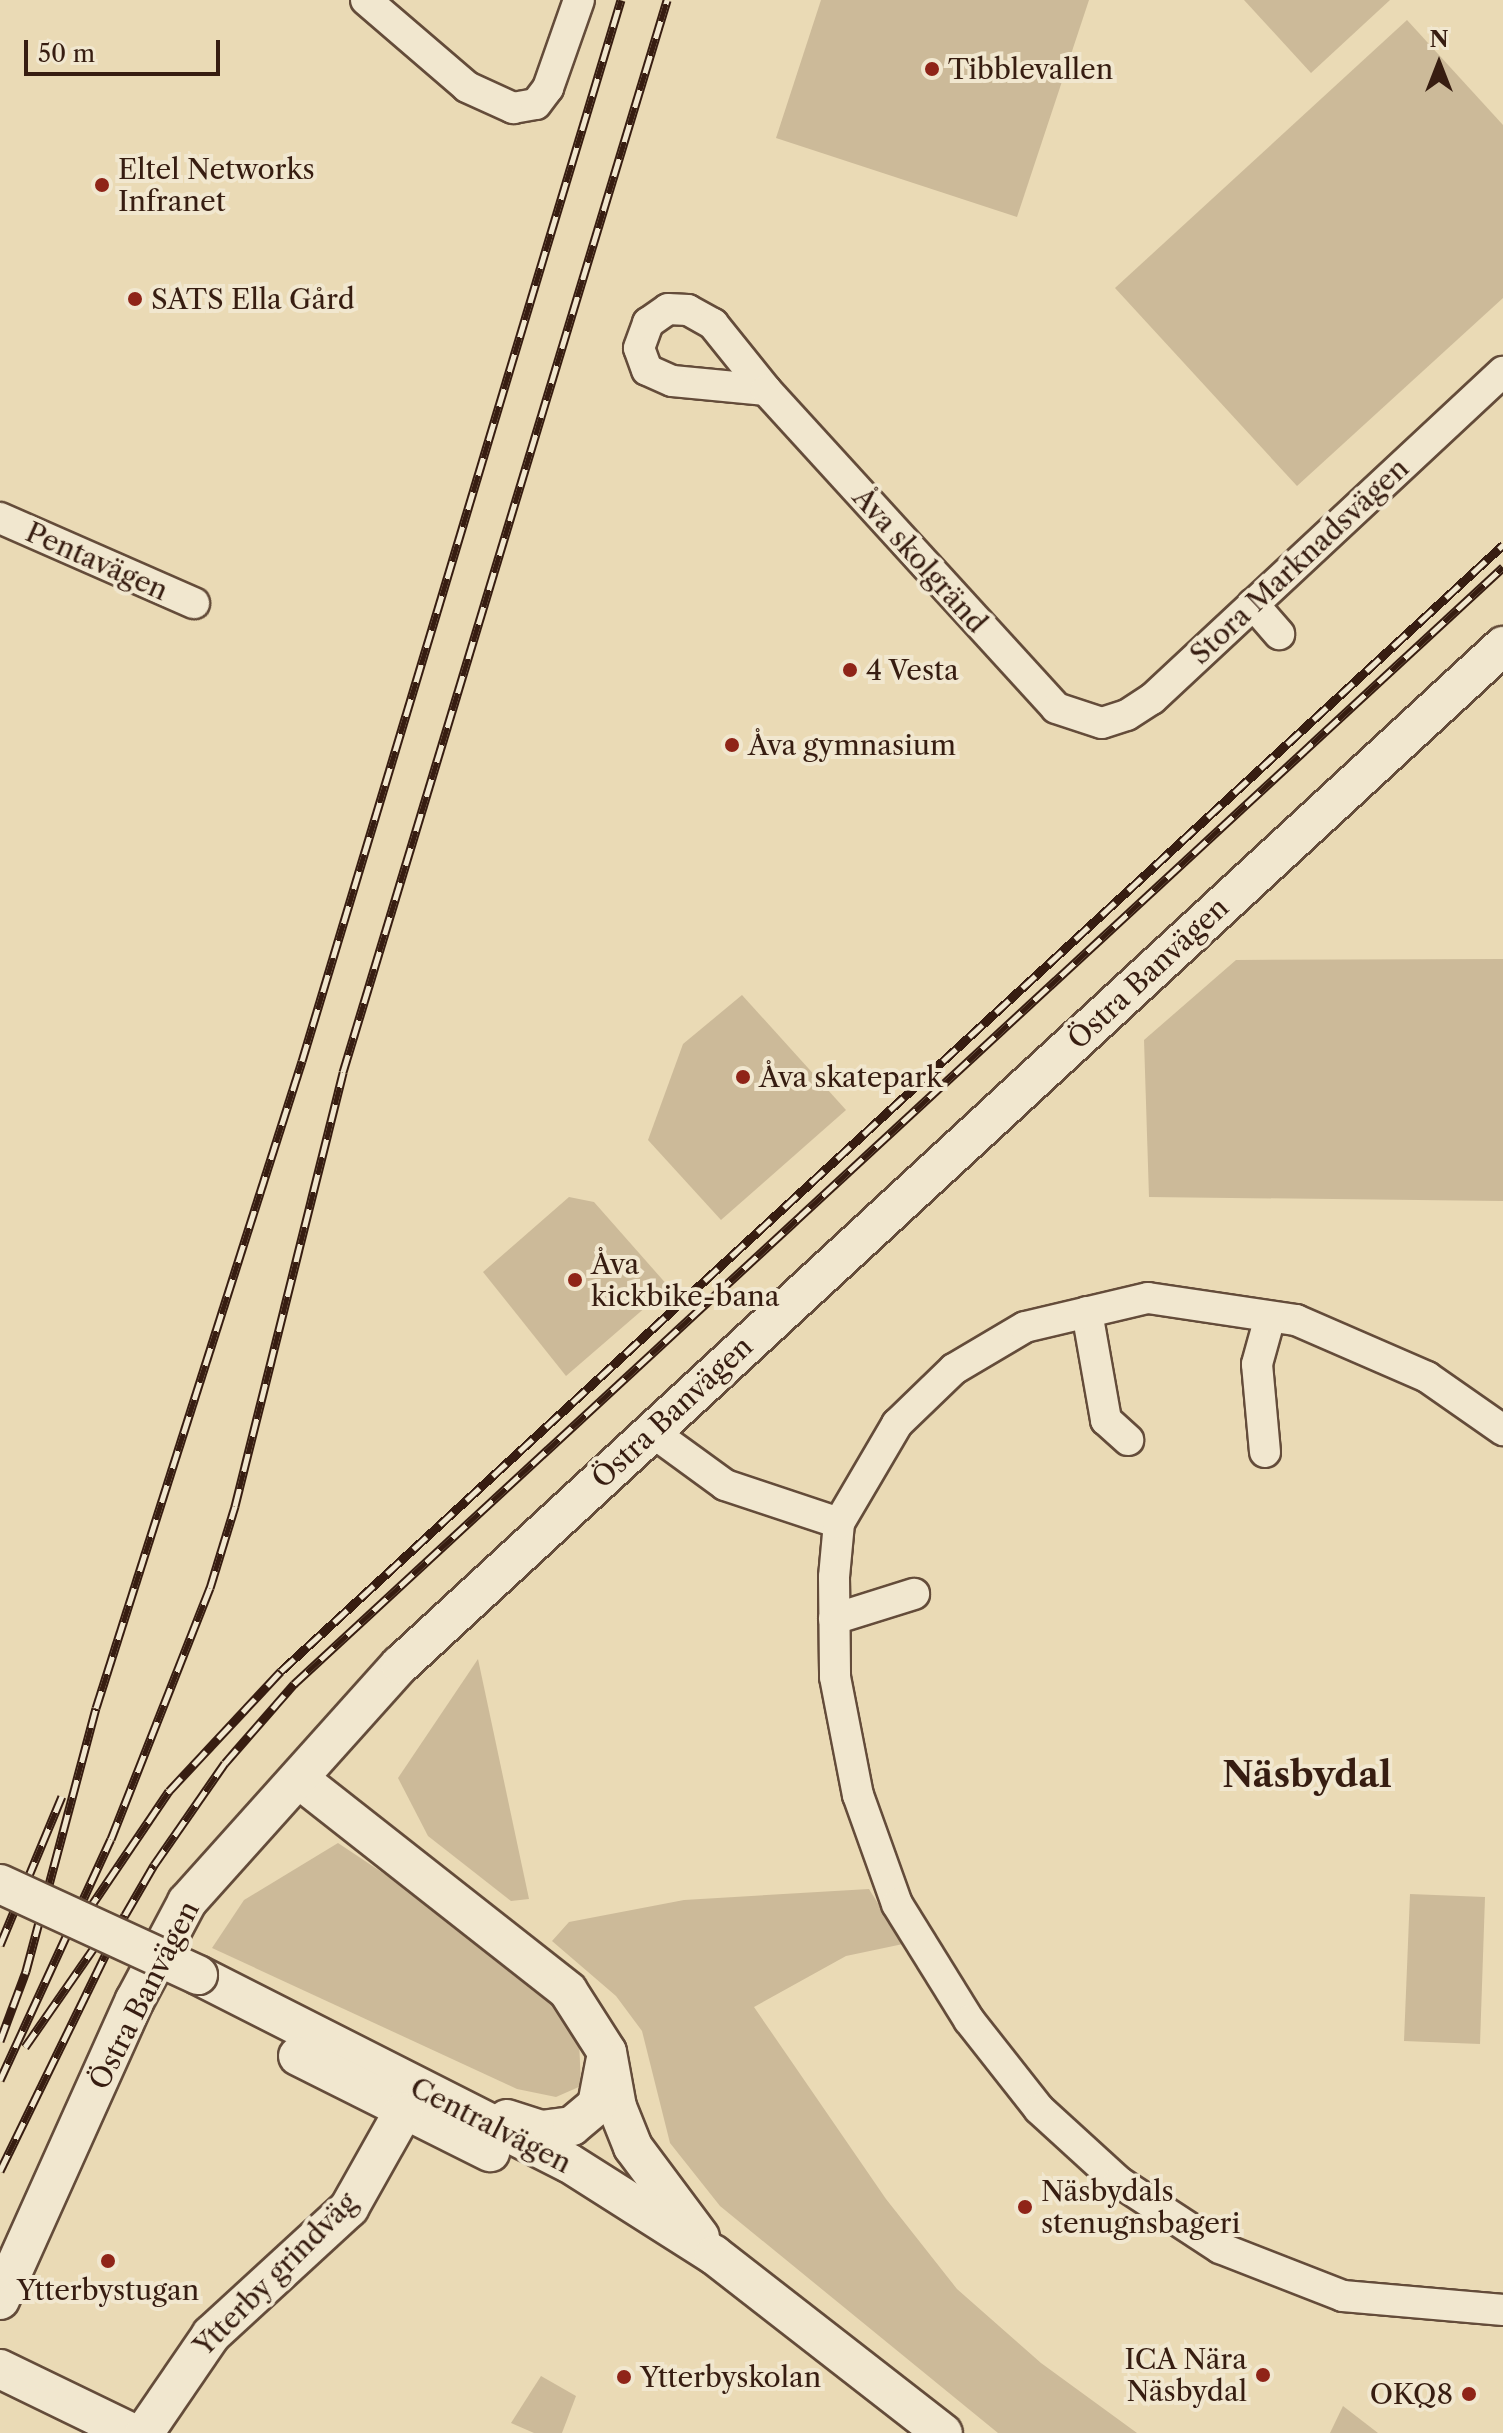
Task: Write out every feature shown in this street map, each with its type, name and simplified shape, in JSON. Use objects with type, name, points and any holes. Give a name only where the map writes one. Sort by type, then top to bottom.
[{"type":"street","points":[[366,0],[467,87],[513,108],[536,104],[548,88],[579,0]]},
{"type":"street","name":"Stora Marknadsvägen","points":[[1081,719],[1102,723],[1127,715],[1152,699],[1503,372]]},
{"type":"street","name":"Åva skolgränd","points":[[766,390],[1056,708],[1081,719]]},
{"type":"street","name":"Pentavägen","points":[[0,518],[194,603]]},
{"type":"street","points":[[1253,604],[1279,634]]},
{"type":"street","name":"Östra Banvägen","points":[[0,2300],[135,2000],[187,1902],[400,1665],[1503,646]]},
{"type":"street","points":[[1503,1430],[1427,1377],[1296,1320],[1148,1298],[1025,1327],[954,1369],[897,1424],[839,1523],[834,1619],[835,1677],[858,1795],[897,1904],[969,2020],[1039,2109],[1119,2182],[1220,2248],[1343,2296],[1503,2310]]},
{"type":"street","points":[[1087,1312],[1106,1420],[1128,1440]]},
{"type":"street","points":[[1265,1452],[1257,1364],[1270,1317]]},
{"type":"street","points":[[651,1431],[725,1485],[839,1523]]},
{"type":"street","points":[[834,1619],[914,1594]]},
{"type":"street","points":[[299,1779],[568,1991],[607,2052],[617,2107],[633,2147],[714,2255]]},
{"type":"street","name":"Centralvägen","points":[[0,1884],[413,2102],[704,2269],[914,2433]]},
{"type":"street","name":"Centralvägen","points":[[0,1909],[190,1984]]},
{"type":"street","points":[[413,2102],[541,2130],[572,2126],[597,2105],[607,2052]]},
{"type":"street","name":"Centralvägen","points":[[413,2102],[569,2163],[714,2255],[943,2433]]},
{"type":"street","name":"Ytterby grindväg","points":[[144,2433],[211,2335],[349,2208],[413,2102]]},
{"type":"street","points":[[0,2369],[132,2433]]},
{"type":"shaded area","name":"Tibblevallen","points":[[821,0],[1089,0],[1017,217],[776,138]]},
{"type":"shaded area","points":[[1244,0],[1390,0],[1311,73]]},
{"type":"shaded area","points":[[1407,20],[1503,125],[1503,298],[1297,486],[1115,288]]},
{"type":"shaded area","points":[[1503,959],[1503,1201],[1149,1197],[1144,1040],[1236,960]]},
{"type":"shaded area","name":"Åva skatepark","points":[[742,995],[846,1110],[721,1220],[648,1140],[683,1044]]},
{"type":"shaded area","name":"Åva kickbike-bana","points":[[569,1197],[594,1202],[669,1287],[566,1376],[483,1272]]},
{"type":"shaded area","points":[[478,1659],[529,1899],[511,1901],[428,1836],[398,1778]]},
{"type":"shaded area","points":[[338,1843],[467,1929],[555,2006],[579,2040],[581,2086],[556,2097],[517,2089],[212,1948],[244,1900]]},
{"type":"shaded area","points":[[869,1889],[903,1944],[846,1956],[754,2007],[886,2199],[957,2289],[1041,2363],[1137,2433],[998,2433],[720,2206],[670,2143],[642,2031],[616,1996],[552,1941],[569,1922],[684,1900]]},
{"type":"shaded area","points":[[1410,1894],[1485,1897],[1480,2044],[1404,2041]]},
{"type":"shaded area","points":[[541,2376],[576,2396],[562,2433],[534,2433],[511,2423]]},
{"type":"shaded area","points":[[1343,2406],[1378,2433],[1330,2433]]},
{"type":"railway","points":[[0,2041],[26,1971],[96,1708],[302,1061],[621,0]]},
{"type":"railway","points":[[0,2080],[111,1839],[210,1588],[235,1506],[343,1072],[667,0]]},
{"type":"railway","points":[[87,1912],[169,1791],[281,1671],[1503,545]]},
{"type":"railway","points":[[0,2171],[125,1915],[154,1865],[225,1763],[294,1684],[1503,567]]},
{"type":"railway","points":[[0,1945],[62,1796]]},
{"type":"railway","points":[[25,2047],[109,1926]]},
{"type":"place","name":"Tibblevallen","points":[[932,69]]},
{"type":"place","name":"Eltel Networks Infranet","points":[[102,185]]},
{"type":"place","name":"SATS Ella Gård","points":[[135,299]]},
{"type":"place","name":"4 Vesta","points":[[850,670]]},
{"type":"place","name":"Åva gymnasium","points":[[732,745]]},
{"type":"place","name":"Åva skatepark","points":[[743,1077]]},
{"type":"place","name":"Åva kickbike-bana","points":[[575,1280]]},
{"type":"place","name":"Näsbydals stenugnsbageri","points":[[1025,2207]]},
{"type":"place","name":"Ytterbystugan","points":[[108,2261]]},
{"type":"place","name":"ICA Nära Näsbydal","points":[[1263,2375]]},
{"type":"place","name":"Ytterbyskolan","points":[[624,2377]]},
{"type":"place","name":"OKQ8","points":[[1469,2394]]},
{"type":"district","name":"Näsbydal","points":[[1307,1775]]}]
